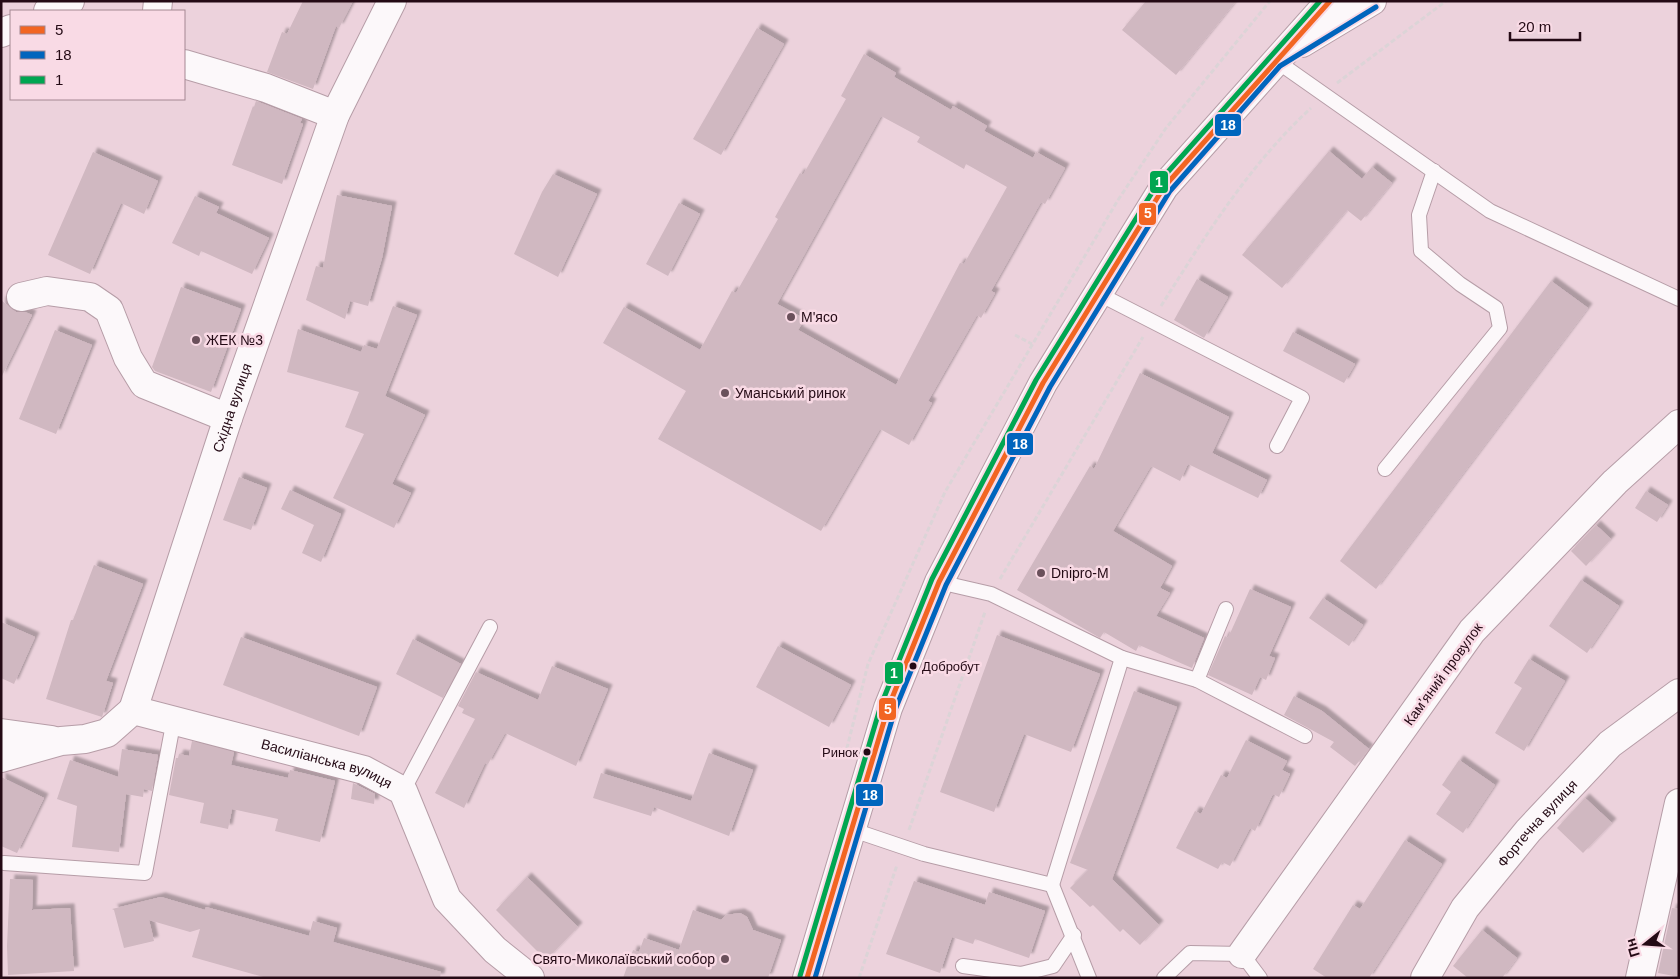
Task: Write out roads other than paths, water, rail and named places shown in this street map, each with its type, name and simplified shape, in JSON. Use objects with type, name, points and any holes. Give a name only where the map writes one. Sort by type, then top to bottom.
[{"type":"street","points":[[50,10],[70,1]]},
{"type":"street","name":"Східна вулиця","points":[[133,710],[228,418],[335,115],[392,1]]},
{"type":"street","points":[[807,978],[850,829],[888,708],[938,582],[1043,383],[1164,187],[1275,60],[1330,1]]},
{"type":"street","points":[[1275,60],[1372,1]]},
{"type":"street","points":[[185,64],[266,88],[335,115]]},
{"type":"street","points":[[21,297],[47,292],[90,298],[109,310],[128,358],[144,384],[228,418]]},
{"type":"street","name":"Камʼяний провулок","points":[[1242,954],[1472,631],[1615,482],[1679,424]]},
{"type":"street","name":"Фортечна вулиця","points":[[1425,978],[1465,908],[1528,832],[1610,744],[1679,692]]},
{"type":"street","points":[[1,758],[60,741],[86,739],[107,732],[133,710]]},
{"type":"street","name":"Василіанська вулиця","points":[[133,710],[174,719],[364,770],[403,791],[447,899],[495,950],[530,978]]},
{"type":"street","points":[[1,733],[60,741]]},
{"type":"street","points":[[1640,978],[1679,803]]},
{"type":"lane","points":[[1275,60],[1490,211],[1679,299]]},
{"type":"lane","points":[[1385,469],[1500,328],[1496,308],[1460,284],[1421,251],[1419,216],[1434,172]]},
{"type":"lane","points":[[1097,293],[1302,398],[1277,446]]},
{"type":"lane","points":[[938,582],[991,594],[1122,658],[1198,680],[1305,736]]},
{"type":"lane","points":[[1198,680],[1226,609]]},
{"type":"lane","points":[[403,791],[490,626]]},
{"type":"lane","points":[[1089,978],[1074,934],[1052,885],[1122,658]]},
{"type":"lane","points":[[4,863],[145,873],[174,719]]},
{"type":"lane","points":[[850,829],[924,854],[1052,885]]},
{"type":"lane","points":[[963,966],[1021,974],[1053,966],[1074,934]]},
{"type":"lane","points":[[1164,978],[1190,953],[1242,954],[1260,978]]},
{"type":"place","name":"М'ясо","points":[[791,317]]},
{"type":"place","name":"ЖЕК №3","points":[[196,340]]},
{"type":"place","name":"Уманський ринок","points":[[725,393]]},
{"type":"place","name":"Dnipro-M","points":[[1041,573]]},
{"type":"place","name":"Добробут","points":[[913,666]]},
{"type":"place","name":"Ринок","points":[[867,752]]},
{"type":"place","name":"Свято-Миколаївський собор","points":[[725,959]]}]
